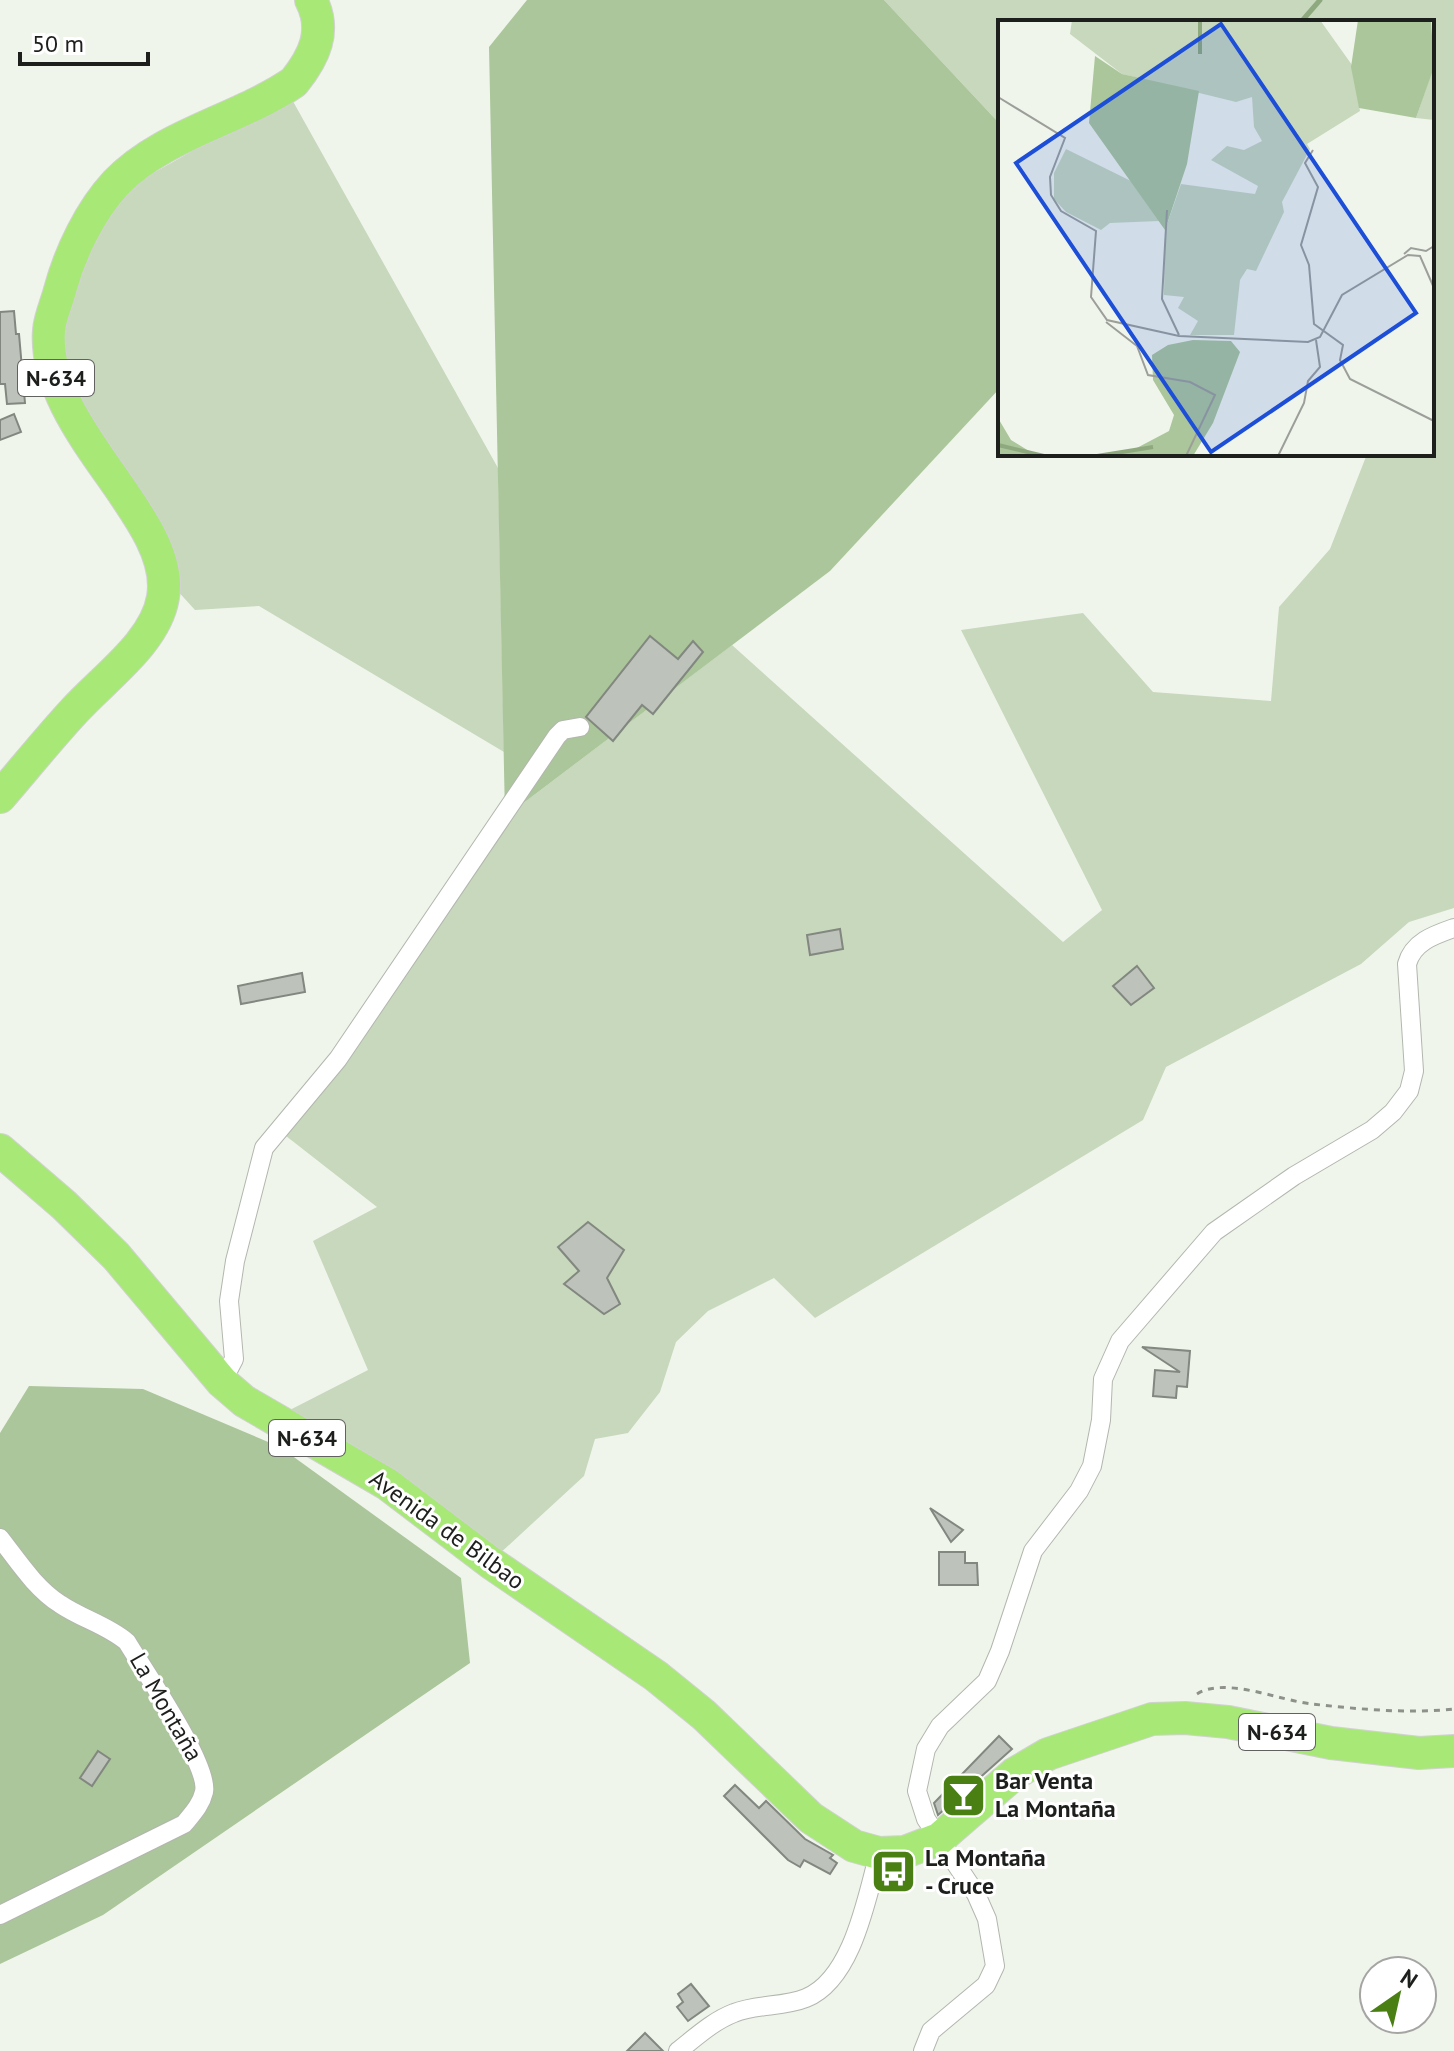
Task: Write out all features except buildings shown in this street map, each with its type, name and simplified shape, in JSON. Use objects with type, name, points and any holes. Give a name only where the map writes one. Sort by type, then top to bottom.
[{"type":"highway","name":"N-634","points":[[0,797],[73,711],[138,644],[163,597],[163,570],[156,545],[78,428],[57,383],[49,330],[64,276],[94,212],[117,183],[134,169],[294,82],[309,64],[319,41],[316,10],[311,0]]},
{"type":"highway","name":"Avenida de Bilbao","points":[[0,1150],[64,1205],[116,1256],[222,1382],[244,1401],[387,1484],[491,1563],[656,1676],[726,1735],[832,1835],[879,1853]]},
{"type":"highway","name":"N-634","points":[[879,1853],[905,1852],[939,1839],[1014,1774],[1048,1754],[1152,1719],[1228,1722],[1331,1743],[1419,1753],[1454,1751]]},
{"type":"street","points":[[222,1382],[234,1359],[229,1301],[235,1261],[264,1148],[338,1059],[557,736],[563,730],[580,727]]},
{"type":"street","points":[[923,2051],[931,2031],[986,1985],[995,1966],[987,1919],[976,1894],[926,1819],[917,1791],[926,1749],[940,1726],[987,1681],[1033,1551],[1079,1491],[1092,1466],[1101,1420],[1103,1379],[1120,1341],[1214,1232],[1294,1176],[1372,1130],[1393,1112],[1409,1091],[1414,1071],[1407,964],[1410,952],[1421,943],[1454,928]]},
{"type":"street","name":"La Montaña","points":[[0,1538],[36,1584],[59,1604],[115,1631],[127,1642],[198,1761],[205,1790],[198,1807],[184,1824],[0,1915]]},
{"type":"street","points":[[678,2051],[707,2027],[736,2012],[809,1997],[837,1972],[858,1932],[879,1853]]},
{"type":"path","points":[[1185,1718],[1192,1699],[1208,1688],[1242,1689],[1316,1705],[1454,1709]]},
{"type":"green space","points":[[527,0],[884,0],[998,122],[998,390],[830,571],[505,817],[489,47]]},
{"type":"green space","points":[[884,0],[1454,0],[1454,908],[1409,922],[1361,964],[1166,1067],[1143,1120],[815,1318],[774,1278],[708,1311],[676,1342],[660,1392],[628,1433],[595,1439],[584,1476],[497,1556],[280,1415],[368,1370],[313,1241],[377,1207],[286,1136],[505,817],[732,645],[1063,942],[1102,910],[961,630],[1083,613],[1153,692],[1271,701],[1279,607],[1330,549],[1366,456],[1434,456],[1434,20],[998,20],[998,122]]},
{"type":"green space","points":[[290,96],[498,468],[504,752],[259,606],[195,610],[175,588],[81,409],[57,354],[64,304],[117,201],[148,176]]},
{"type":"green space","points":[[29,1386],[143,1389],[280,1447],[461,1578],[470,1663],[103,1915],[0,1964],[0,1433]]},
{"type":"waterway","points":[[1303,20],[1320,0]]},
{"type":"place","name":"Bar Venta La Montaña","points":[[964,1795]]},
{"type":"place","name":"La Montaña - Cruce","points":[[894,1872]]}]
